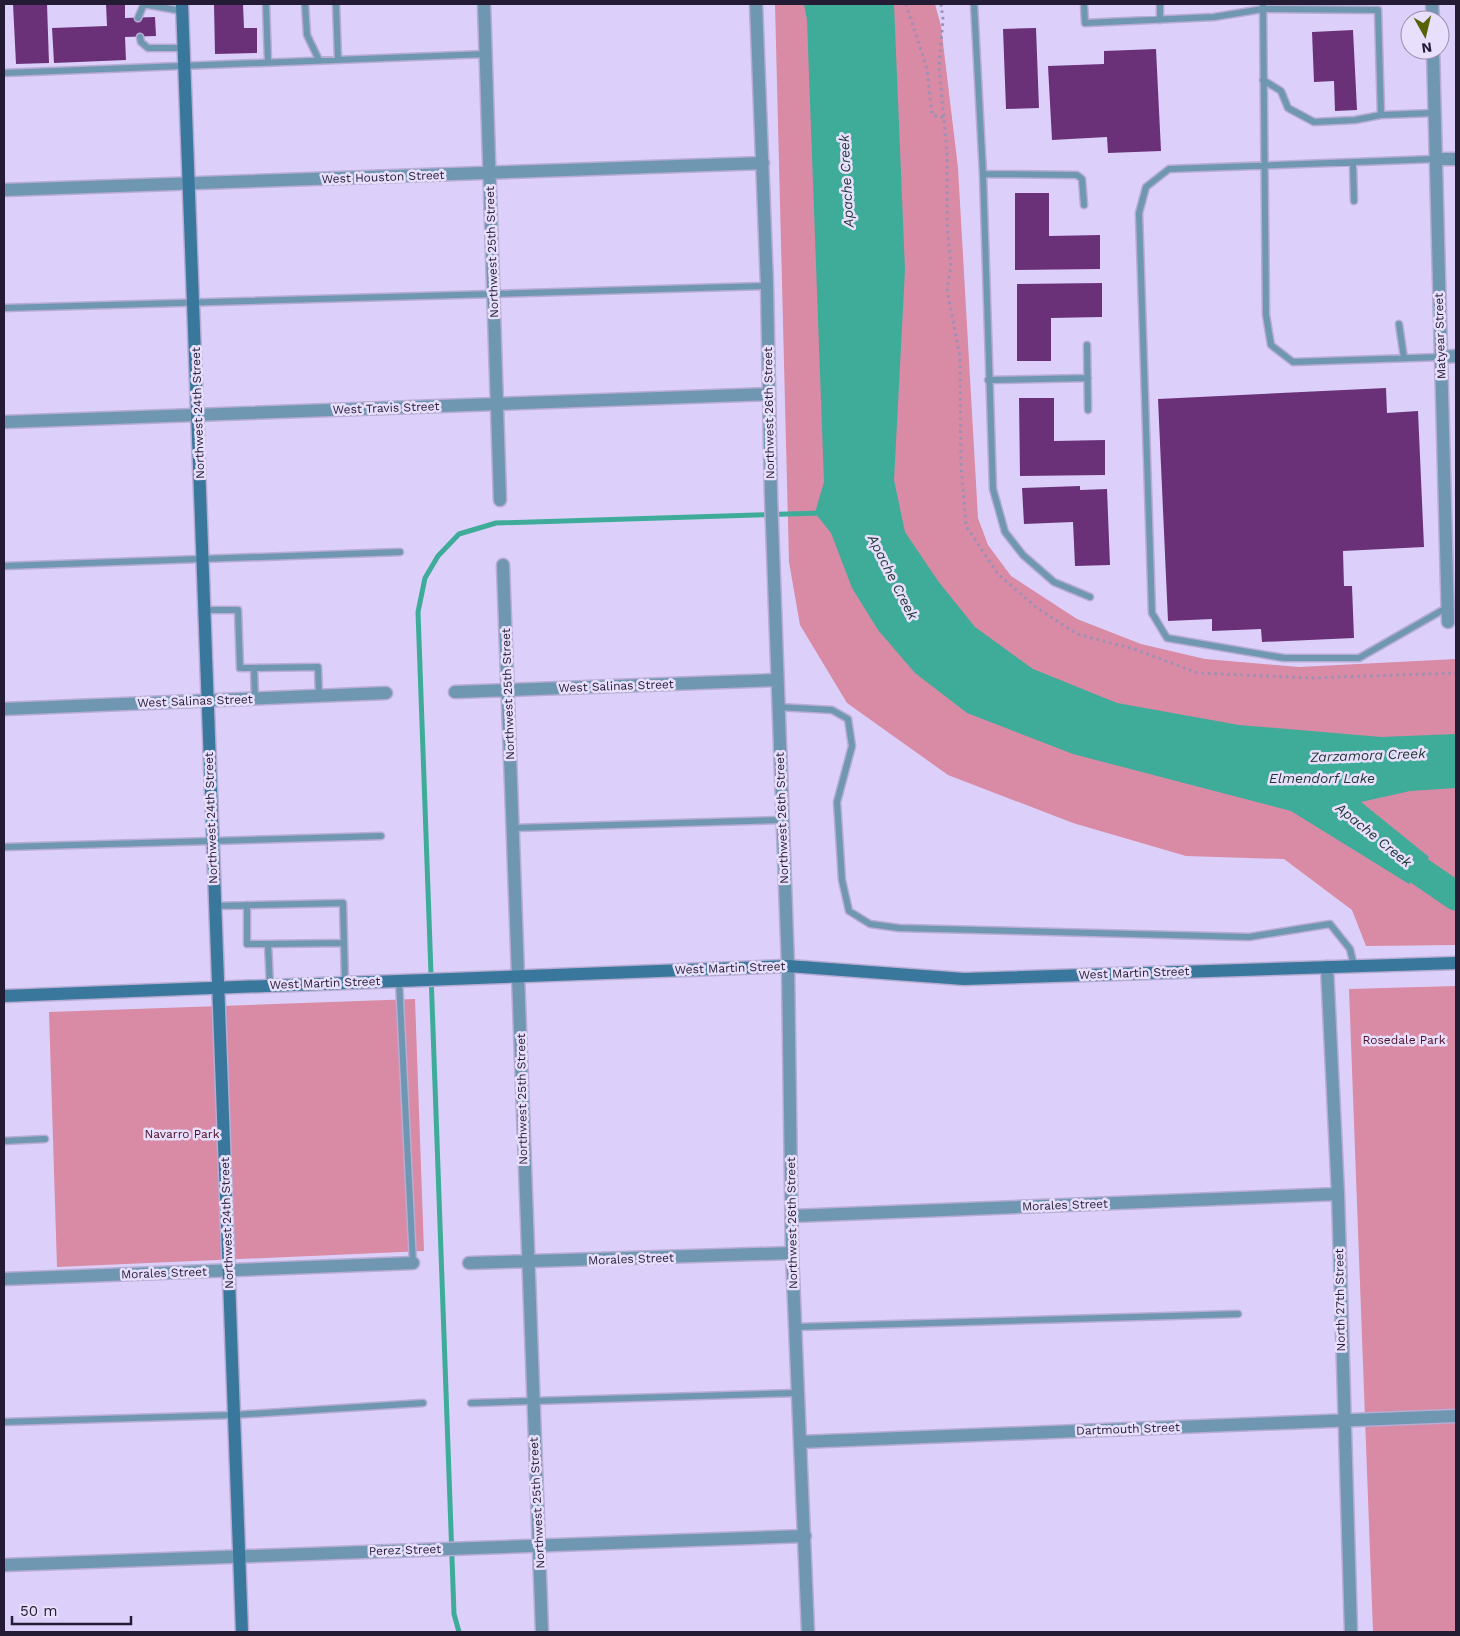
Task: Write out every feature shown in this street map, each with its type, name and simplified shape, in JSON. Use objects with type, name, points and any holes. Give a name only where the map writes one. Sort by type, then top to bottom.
[{"type":"main road","name":"Northwest 24th Street","points":[[182,7],[190,184],[211,840],[242,1632]]},
{"type":"main road","name":"West Martin Street","points":[[4,996],[457,977],[519,977],[788,966],[964,979],[1456,963]]},
{"type":"street","name":"Northwest 25th Street","points":[[484,4],[500,500]]},
{"type":"street","name":"Northwest 26th Street","points":[[756,4],[763,164],[771,496],[788,966],[794,1327],[808,1632]]},
{"type":"street","name":"Matyear Street","points":[[1433,60],[1441,357],[1451,557],[1448,622]]},
{"type":"street","points":[[1435,159],[1456,159]]},
{"type":"street","name":"West Houston Street","points":[[4,190],[763,164]]},
{"type":"street","points":[[1441,357],[1456,356]]},
{"type":"street","name":"West Travis Street","points":[[4,422],[768,394]]},
{"type":"street","name":"Northwest 25th Street","points":[[503,565],[519,977],[532,1401],[542,1632]]},
{"type":"street","name":"West Salinas Street","points":[[455,692],[777,680]]},
{"type":"street","name":"West Salinas Street","points":[[4,708],[386,693]]},
{"type":"street","name":"North 27th Street","points":[[1327,967],[1338,1194],[1343,1420],[1351,1632]]},
{"type":"street","name":"Morales Street","points":[[792,1216],[1338,1194]]},
{"type":"street","name":"Morales Street","points":[[469,1263],[792,1253]]},
{"type":"street","name":"Morales Street","points":[[4,1279],[413,1263]]},
{"type":"street","name":"Dartmouth Street","points":[[800,1442],[1456,1416]]},
{"type":"street","name":"Perez Street","points":[[4,1565],[805,1536]]},
{"type":"lane","points":[[138,18],[143,4],[182,7]]},
{"type":"lane","points":[[266,4],[268,62]]},
{"type":"lane","points":[[305,4],[307,35],[319,60]]},
{"type":"lane","points":[[336,4],[338,59]]},
{"type":"lane","points":[[974,4],[983,174],[988,380],[993,489],[1005,532],[1023,555],[1054,582],[1090,597]]},
{"type":"lane","points":[[1084,4],[1085,23],[1214,17],[1263,6],[1378,10],[1381,115]]},
{"type":"lane","points":[[1160,4],[1160,20]]},
{"type":"lane","points":[[1263,6],[1266,315],[1271,345],[1293,362],[1441,357]]},
{"type":"lane","points":[[140,36],[141,42],[148,48],[184,48]]},
{"type":"lane","points":[[4,73],[486,54]]},
{"type":"lane","points":[[1263,80],[1281,91],[1288,108],[1314,122],[1355,120],[1381,115],[1434,113]]},
{"type":"lane","points":[[1435,159],[1352,164],[1169,170],[1146,187],[1139,213],[1152,612],[1167,638],[1284,658],[1359,658],[1448,607]]},
{"type":"lane","points":[[1352,164],[1354,201]]},
{"type":"lane","points":[[983,174],[1077,176],[1082,179],[1084,205]]},
{"type":"lane","points":[[4,308],[767,286]]},
{"type":"lane","points":[[1399,324],[1404,358]]},
{"type":"lane","points":[[1087,345],[1088,410]]},
{"type":"lane","points":[[988,380],[1088,378]]},
{"type":"lane","points":[[4,566],[400,552]]},
{"type":"lane","points":[[204,610],[238,610],[240,668],[318,667],[319,696]]},
{"type":"lane","points":[[254,668],[255,699]]},
{"type":"lane","points":[[778,707],[832,710],[848,719],[852,746],[837,802],[842,880],[849,911],[870,924],[899,928],[1249,937],[1330,924],[1350,949],[1354,966]]},
{"type":"lane","points":[[512,828],[782,820]]},
{"type":"lane","points":[[4,847],[381,836]]},
{"type":"lane","points":[[214,906],[343,903],[344,982]]},
{"type":"lane","points":[[247,905],[247,944],[344,943]]},
{"type":"lane","points":[[268,944],[270,985]]},
{"type":"lane","points":[[402,980],[413,1263]]},
{"type":"lane","points":[[4,1141],[45,1140]]},
{"type":"lane","points":[[794,1327],[1238,1314]]},
{"type":"lane","points":[[471,1403],[798,1393]]},
{"type":"lane","points":[[4,1422],[234,1416],[423,1404]]},
{"type":"path","points":[[906,4],[927,69],[932,115],[944,118]]},
{"type":"path","points":[[941,4],[943,20],[939,68],[947,151],[947,224],[950,266],[948,289],[960,357],[961,464],[966,526],[998,574],[1037,608],[1077,634],[1134,649],[1198,673],[1311,678],[1456,673]]},
{"type":"green space","points":[[775,4],[935,4],[941,26],[958,168],[978,518],[988,545],[1011,576],[1077,619],[1141,644],[1205,659],[1299,667],[1456,659],[1456,945],[1366,946],[1352,910],[1284,859],[1186,856],[1073,823],[948,775],[847,703],[800,625],[789,562]]},
{"type":"green space","name":"Rosedale Park","points":[[1456,986],[1456,1632],[1373,1632],[1349,989]]},
{"type":"green space","name":"Navarro Park","points":[[415,999],[424,1251],[57,1267],[49,1012]]},
{"type":"water","name":"Elmendorf Lake","points":[[804,4],[894,4],[905,270],[894,480],[905,532],[938,581],[975,627],[1033,669],[1117,703],[1239,725],[1381,737],[1456,734],[1456,788],[1410,791],[1361,802],[1429,857],[1409,884],[1291,811],[1073,754],[967,713],[915,673],[878,630],[852,588],[831,533],[815,513],[824,482],[807,20]]},
{"type":"building","points":[[13,4],[47,4],[49,63],[16,64]]},
{"type":"building","points":[[106,4],[125,4],[125,18],[155,17],[156,36],[125,37],[126,60],[54,63],[52,28],[107,26]]},
{"type":"building","points":[[214,4],[243,4],[244,28],[257,28],[257,53],[215,54]]},
{"type":"building","points":[[1036,28],[1039,108],[1006,109],[1003,29]]},
{"type":"building","points":[[1353,30],[1357,110],[1335,111],[1334,81],[1314,82],[1312,32]]},
{"type":"building","points":[[1156,49],[1161,151],[1108,153],[1107,137],[1052,140],[1048,66],[1104,64],[1104,51]]},
{"type":"building","points":[[1015,193],[1049,193],[1049,236],[1100,235],[1100,269],[1015,270]]},
{"type":"building","points":[[1102,283],[1102,317],[1051,318],[1051,361],[1017,361],[1017,284]]},
{"type":"building","points":[[1386,388],[1387,413],[1418,411],[1424,547],[1343,551],[1344,586],[1352,586],[1354,638],[1262,642],[1261,629],[1212,631],[1212,619],[1168,621],[1158,399]]},
{"type":"building","points":[[1019,398],[1054,398],[1054,441],[1105,440],[1105,475],[1020,476]]},
{"type":"building","points":[[1080,486],[1080,490],[1107,489],[1110,565],[1075,566],[1073,522],[1024,524],[1022,488]]},
{"type":"waterway","points":[[459,1632],[454,1614],[418,612],[425,578],[438,556],[459,534],[496,523],[822,513]]},
{"type":"waterway","name":"Apache Creek","points":[[1388,846],[1418,870],[1456,896]]},
{"type":"water label","name":"Zarzamora Creek","points":[[1368,755]]}]
